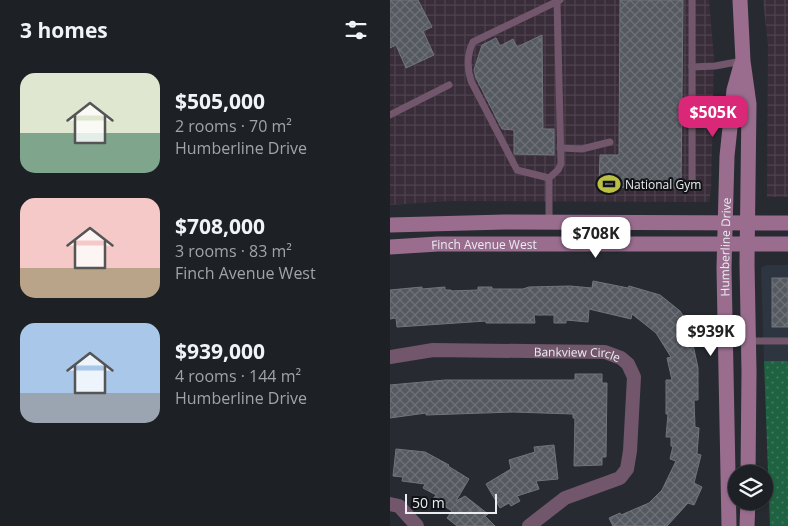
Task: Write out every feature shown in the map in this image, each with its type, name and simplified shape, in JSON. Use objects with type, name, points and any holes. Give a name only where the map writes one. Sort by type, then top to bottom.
[{"type":"street","name":"Humberline Drive","points":[[740,0],[743,61],[749,104],[748,465]]},
{"type":"street","name":"Humberline Drive","points":[[729,526],[724,244],[727,156],[734,90],[743,61]]},
{"type":"street","name":"Finch Avenue West","points":[[390,225],[465,222],[788,223]]},
{"type":"street","name":"Finch Avenue West","points":[[390,247],[438,244],[788,244]]},
{"type":"street","name":"Bankview Circle","points":[[390,356],[433,350],[605,352],[621,358],[628,364],[634,377],[630,451],[626,469],[620,478],[565,498],[529,526]]},
{"type":"street","points":[[390,504],[399,506],[417,526]]},
{"type":"street","points":[[747,526],[748,510]]},
{"type":"lane","points":[[549,178],[518,170],[471,80],[468,71],[468,60],[470,49],[474,42],[558,0],[561,164],[558,170],[549,178],[549,222]]},
{"type":"lane","points":[[692,0],[692,181]]},
{"type":"lane","points":[[692,67],[714,66],[743,61]]},
{"type":"lane","points":[[390,115],[450,85]]},
{"type":"lane","points":[[560,148],[582,148],[610,142]]},
{"type":"lane","points":[[748,341],[788,341]]},
{"type":"shaded area","points":[[390,0],[709,0],[714,58],[711,190],[709,202],[449,201],[390,205]]},
{"type":"shaded area","points":[[763,0],[788,0],[788,197],[767,197],[768,45]]},
{"type":"shaded area","points":[[767,265],[788,265],[788,361],[764,361],[761,269]]},
{"type":"green space","points":[[764,361],[788,361],[788,526],[770,526],[769,510],[773,510],[773,465],[768,465]]},
{"type":"building","points":[[390,0],[418,0],[432,27],[423,31],[434,55],[406,68],[396,45],[390,48]]},
{"type":"building","points":[[620,0],[683,0],[681,188],[599,187],[600,155],[619,155]]},
{"type":"building","points":[[542,35],[543,129],[554,129],[554,155],[514,154],[514,130],[502,129],[476,78],[474,70],[482,45],[496,38],[500,46],[513,39],[517,47]]},
{"type":"building","points":[[772,278],[788,278],[788,327],[772,327]]},
{"type":"building","points":[[593,281],[628,288],[629,286],[660,295],[680,311],[696,337],[692,340],[698,368],[698,400],[694,400],[695,427],[699,428],[697,454],[701,455],[694,483],[702,487],[694,505],[688,503],[667,526],[613,526],[609,518],[649,503],[662,490],[676,461],[670,459],[673,446],[671,446],[671,437],[666,437],[668,414],[666,414],[666,380],[672,380],[667,358],[671,357],[656,333],[632,314],[631,319],[589,309],[588,322],[566,320],[566,323],[554,323],[554,315],[534,315],[535,323],[486,323],[486,321],[397,327],[396,318],[390,319],[390,290],[422,287],[422,289],[445,287],[445,290],[451,291],[478,290],[478,287],[492,287],[492,289],[570,286],[592,288]]},
{"type":"building","points":[[575,374],[602,374],[602,383],[607,383],[606,457],[602,457],[602,465],[574,466],[575,418],[573,418],[573,414],[513,412],[426,415],[426,413],[390,418],[390,385],[445,380],[575,380]]},
{"type":"building","points":[[554,445],[558,479],[536,481],[539,489],[517,496],[520,501],[511,506],[509,503],[500,508],[486,484],[511,469],[509,460],[535,452],[534,447]]},
{"type":"building","points":[[396,449],[425,452],[469,479],[456,501],[465,496],[488,514],[485,516],[495,526],[457,526],[447,518],[452,511],[433,499],[436,495],[423,488],[425,484],[402,481],[403,477],[393,476]]},
{"type":"place","name":"National Gym","points":[[609,184]]}]
